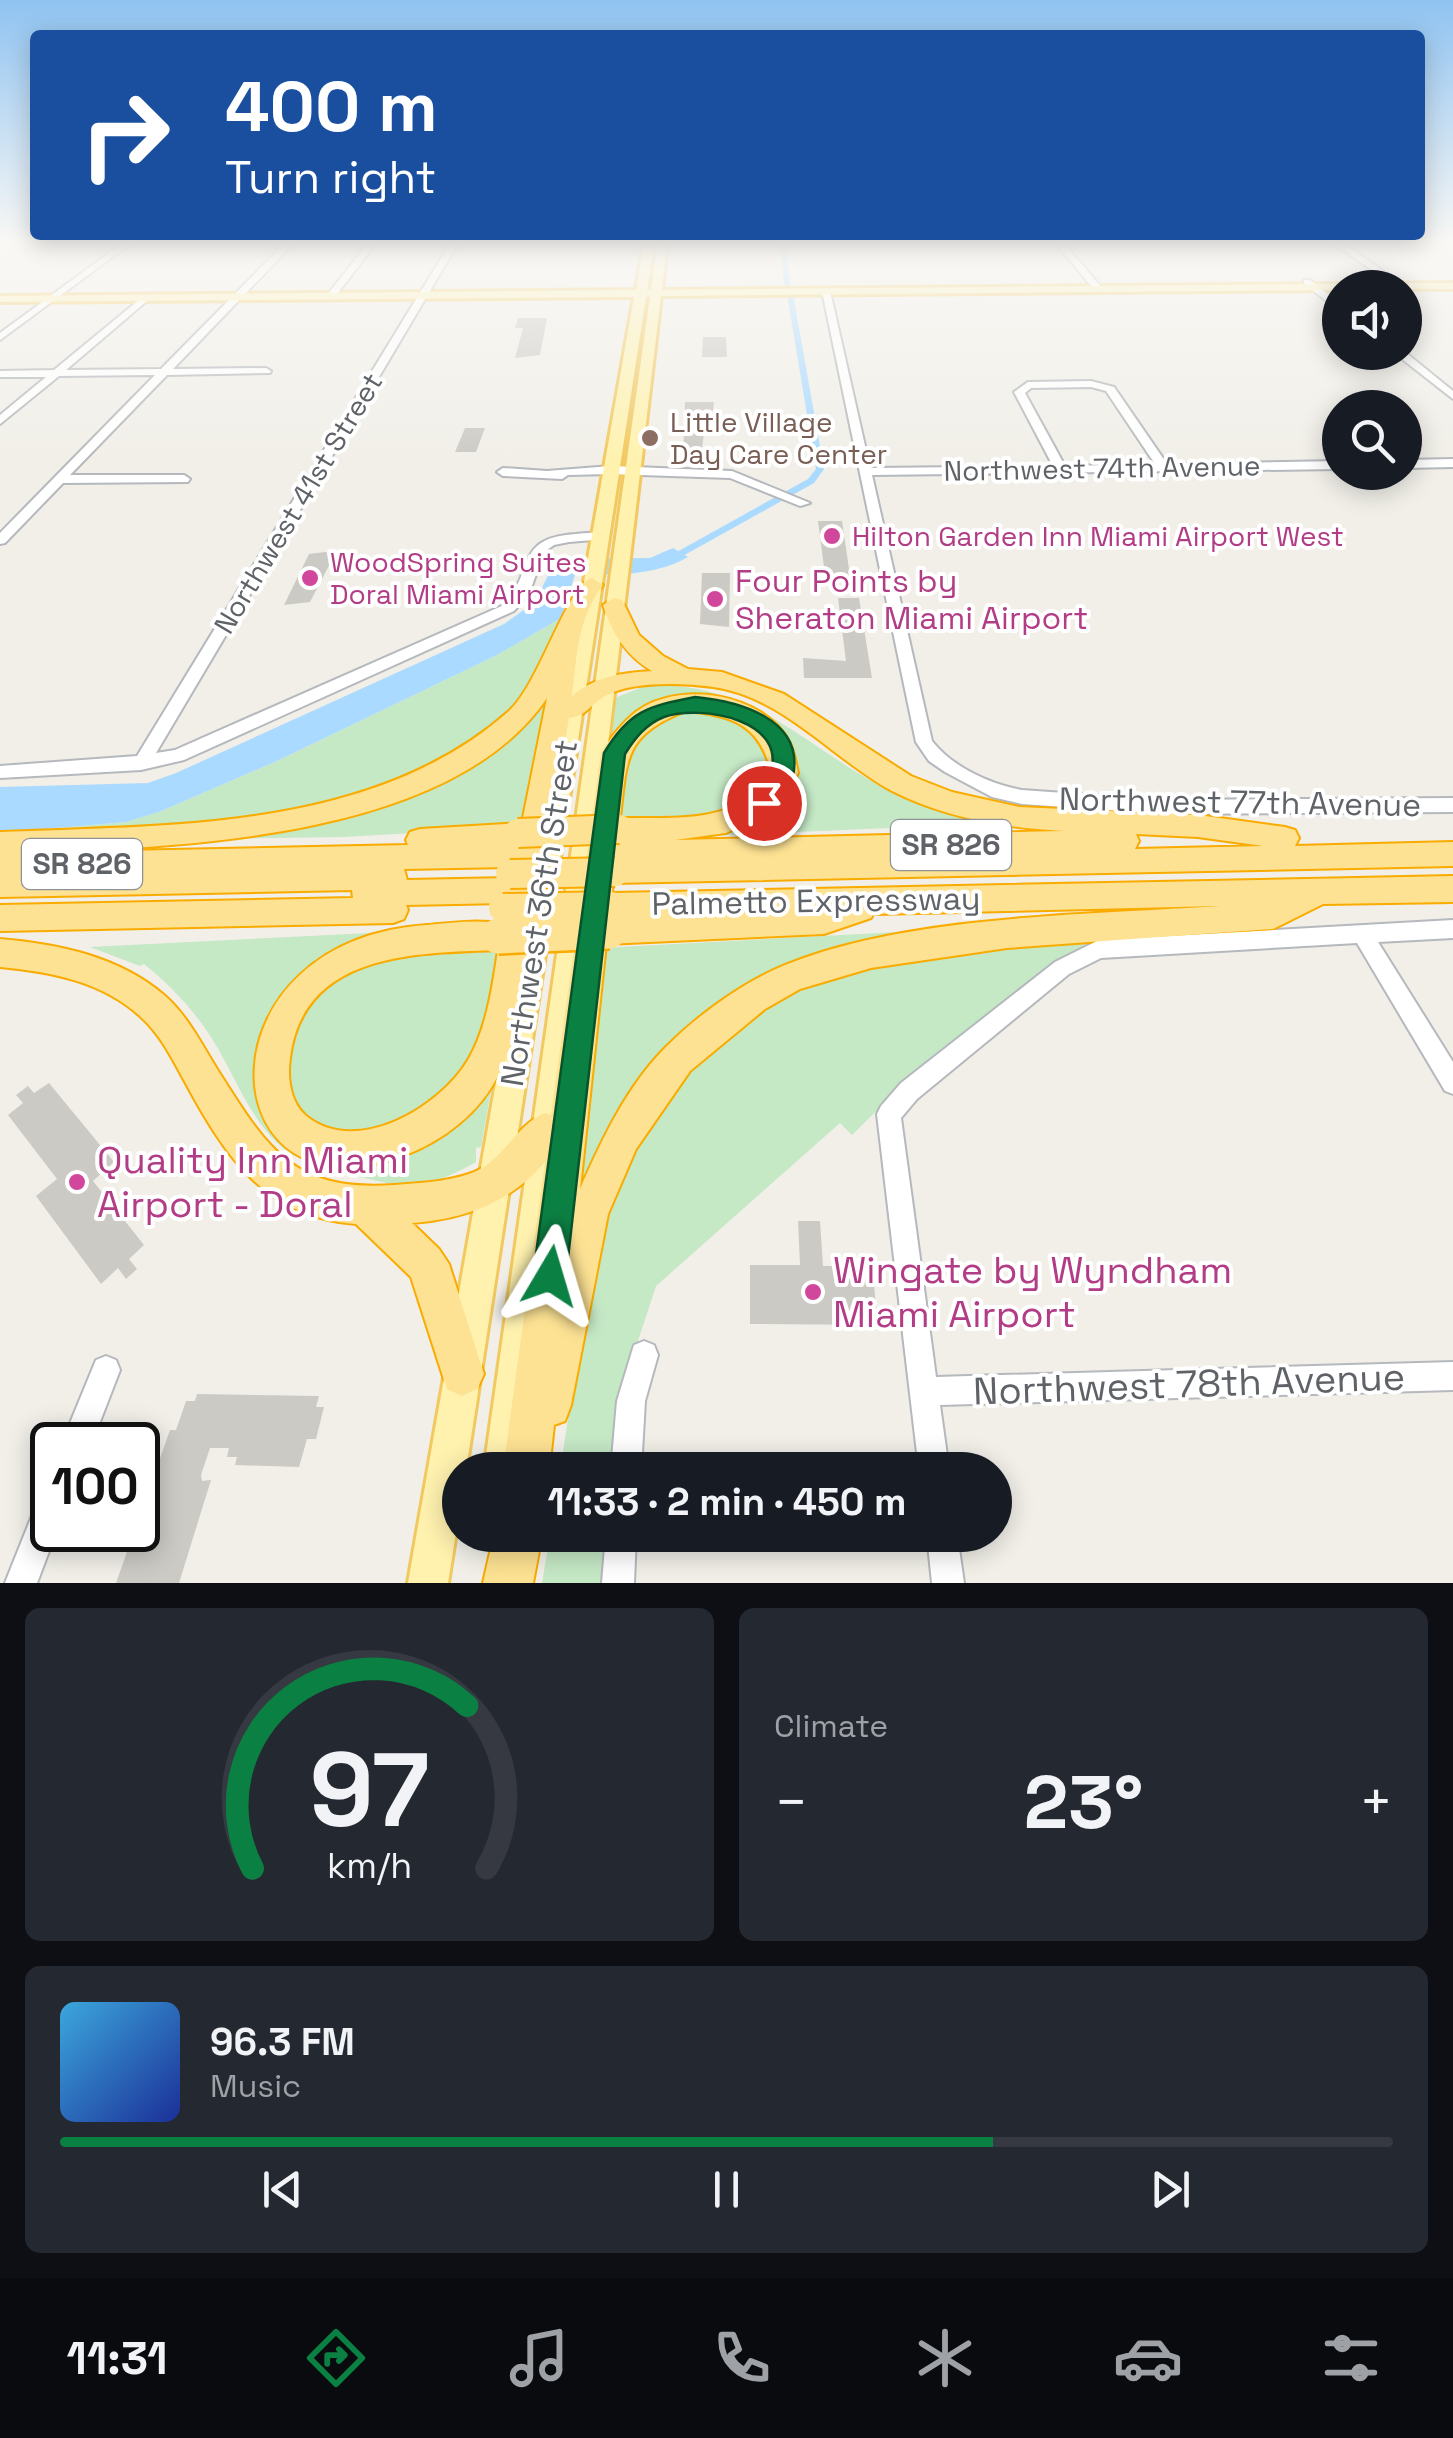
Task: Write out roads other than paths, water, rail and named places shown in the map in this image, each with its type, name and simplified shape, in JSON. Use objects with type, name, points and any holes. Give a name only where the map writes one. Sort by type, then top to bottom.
[{"type":"highway","points":[[532,1452],[614,753],[642,718],[695,704],[716,704],[750,715],[765,725],[781,746],[784,762],[775,790],[748,814],[696,827],[614,880],[508,883],[350,955],[317,978],[283,1020],[272,1054],[275,1100],[294,1129],[315,1140],[345,1146],[400,1138],[446,1112],[484,1066],[510,963],[566,638],[579,597],[592,586]]},
{"type":"highway","points":[[614,606],[635,650],[658,665],[689,677]]},
{"type":"highway","points":[[0,843],[266,822],[328,812],[383,797],[440,772],[503,730],[538,692],[566,638]]},
{"type":"highway","points":[[572,710],[603,686],[624,680],[722,680],[775,700],[901,783],[947,802],[1019,818],[1198,826],[1285,838]]},
{"type":"highway","name":"Palmetto Expressway","points":[[614,880],[1285,838],[1453,836]]},
{"type":"highway","points":[[0,900],[1453,854]]},
{"type":"highway","name":"SR 826","points":[[0,866],[164,862],[508,883]]},
{"type":"highway","points":[[0,885],[1453,872]]},
{"type":"highway","name":"Palmetto Expressway","points":[[614,880],[824,921],[896,898],[1453,889]]},
{"type":"highway","name":"SR 826","points":[[0,918],[508,883]]},
{"type":"highway","points":[[534,1452],[586,1228],[605,1172],[649,1095],[678,1059],[753,998],[792,978],[871,954],[1007,934],[1273,916],[1314,894]]},
{"type":"highway","points":[[0,953],[64,961],[137,994],[176,1034],[233,1132],[256,1162],[279,1181],[330,1203],[366,1208],[464,1196],[495,1186],[530,1152],[545,1131]]},
{"type":"highway","points":[[366,1208],[425,1263],[434,1278],[462,1374]]},
{"type":"highway","points":[[508,1583],[514,1552]]},
{"type":"main road","name":"Northwest 36th Street","points":[[428,1583],[636,316]]},
{"type":"main road","name":"Northwest 36th Street","points":[[505,1452],[653,316]]},
{"type":"main road","points":[[620,417],[638,417]]},
{"type":"main road","points":[[490,1583],[493,1552]]},
{"type":"street","points":[[0,337],[29,316]]},
{"type":"street","points":[[0,422],[120,316]]},
{"type":"street","points":[[0,540],[220,316]]},
{"type":"street","name":"Northwest 41st Street","points":[[141,764],[411,316]]},
{"type":"street","points":[[831,316],[864,472]]},
{"type":"street","points":[[1420,370],[1453,396]]},
{"type":"street","points":[[0,374],[266,372]]},
{"type":"street","points":[[1061,468],[1021,388],[1110,389],[1163,467]]},
{"type":"street","points":[[1422,464],[1453,463]]},
{"type":"street","name":"Northwest 74th Avenue","points":[[864,472],[1322,465]]},
{"type":"street","points":[[503,472],[732,475],[800,501]]},
{"type":"street","name":"Northwest 77th Avenue","points":[[864,472],[924,742],[935,757],[951,768],[998,792],[1022,797],[1164,807],[1453,805]]},
{"type":"street","points":[[60,479],[184,479]]},
{"type":"street","points":[[0,772],[141,764],[178,756],[509,608],[518,600],[535,552],[544,544],[558,538],[599,546]]},
{"type":"street","points":[[932,1452],[889,1114],[917,1085],[1062,968],[1087,954],[1127,946],[1453,929]]},
{"type":"street","points":[[1361,932],[1453,1083]]},
{"type":"street","points":[[627,1452],[631,1401],[644,1354]]},
{"type":"street","points":[[85,1422],[106,1370]]},
{"type":"street","name":"Northwest 78th Avenue","points":[[925,1391],[1453,1376]]},
{"type":"street","points":[[22,1583],[34,1552]]},
{"type":"street","points":[[618,1583],[620,1552]]},
{"type":"street","points":[[944,1552],[948,1583]]},
{"type":"water","points":[[673,548],[688,557],[647,571],[575,575],[561,618],[497,655],[277,761],[159,812],[126,822],[0,833],[0,787],[148,783],[504,624],[535,602],[556,559],[650,558]]},
{"type":"waterway","points":[[669,560],[811,481],[820,469],[794,316]]},
{"type":"place","name":"Little Village Day Care Center","points":[[650,438]]},
{"type":"place","name":"Hilton Garden Inn Miami Airport West","points":[[832,536]]},
{"type":"place","name":"WoodSpring Suites Doral Miami Airport","points":[[310,578]]},
{"type":"place","name":"Four Points by Sheraton Miami Airport","points":[[715,599]]},
{"type":"place","name":"Quality Inn Miami Airport - Doral","points":[[77,1182]]},
{"type":"place","name":"Wingate by Wyndham Miami Airport","points":[[813,1292]]}]
